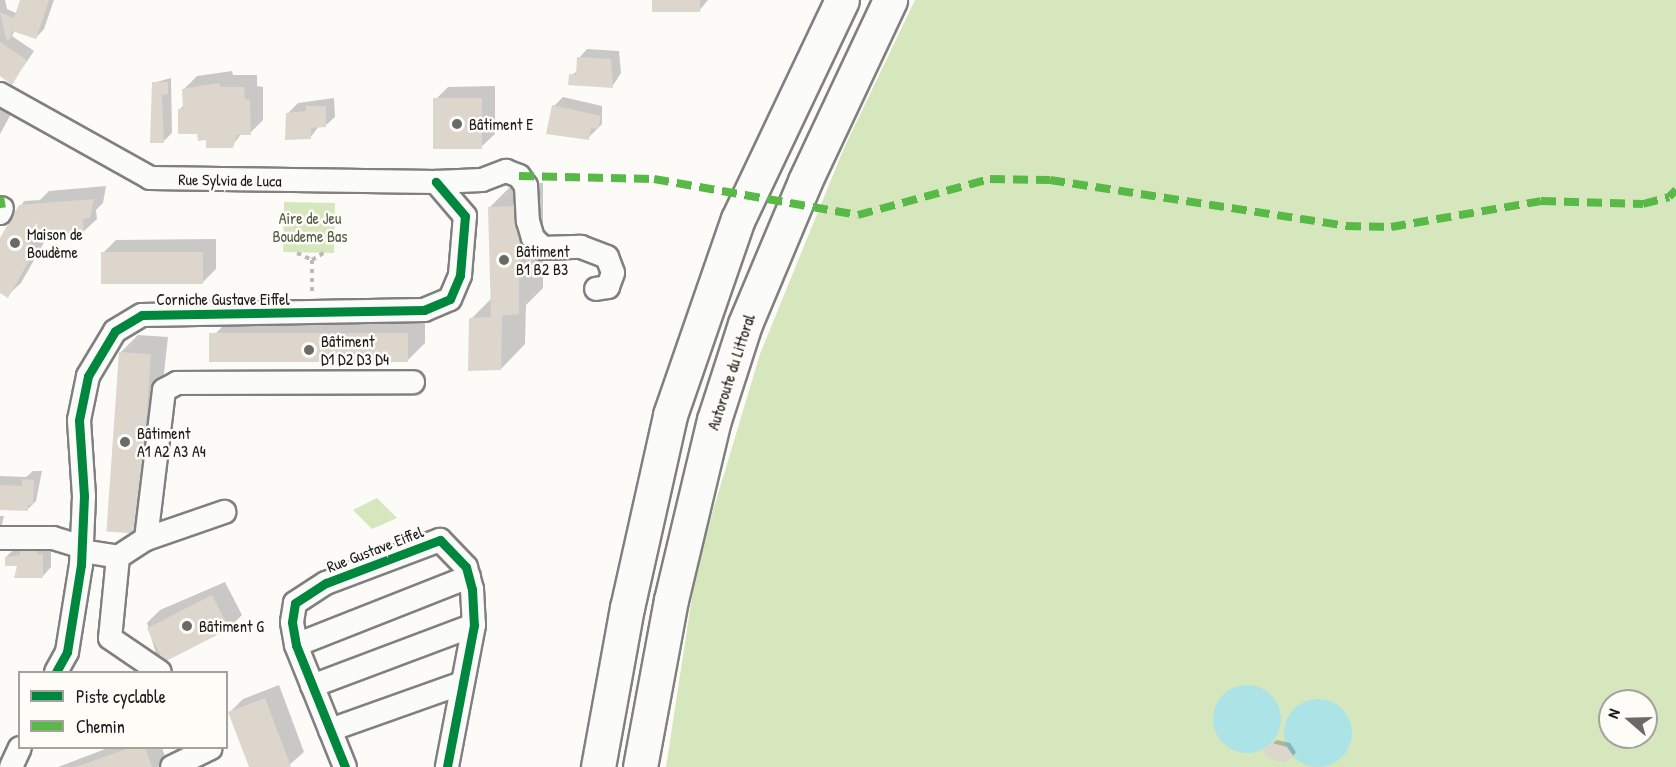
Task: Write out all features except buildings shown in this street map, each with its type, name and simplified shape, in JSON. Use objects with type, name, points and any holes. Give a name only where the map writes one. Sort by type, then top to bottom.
[{"type":"highway","points":[[598,767],[627,608],[670,415],[738,219],[842,0]]},
{"type":"highway","name":"Autoroute du Littoral","points":[[640,767],[671,600],[714,420],[745,324],[805,181],[890,0]]},
{"type":"street","name":"Rue Sylvia de Luca","points":[[0,94],[150,178],[436,182],[482,180],[506,171],[519,176],[526,186],[533,238],[543,248],[581,247],[607,256],[613,273],[608,286],[596,289]]},
{"type":"street","name":"Corniche Gustave Eiffel","points":[[57,671],[67,652],[82,549],[79,420],[88,376],[115,331],[142,315],[312,314],[424,310],[450,299],[460,275],[465,216],[436,182]]},
{"type":"street","points":[[146,539],[164,390],[177,383],[413,382]]},
{"type":"street","points":[[0,538],[53,538],[82,549],[118,556],[146,539],[225,512]]},
{"type":"street","name":"Rue Gustave Eiffel","points":[[345,767],[296,645],[292,622],[295,603],[326,583],[440,540],[466,567],[474,625],[447,767]]},
{"type":"street","points":[[118,556],[110,638],[159,671]]},
{"type":"street","points":[[296,645],[469,577]]},
{"type":"street","points":[[312,686],[474,625]]},
{"type":"street","points":[[330,730],[462,682]]},
{"type":"street","points":[[11,767],[19,749]]},
{"type":"street","points":[[172,767],[207,749]]},
{"type":"path","points":[[312,260],[325,252]]},
{"type":"path","points":[[297,253],[312,260]]},
{"type":"path","points":[[312,260],[312,314]]},
{"type":"green space","points":[[915,0],[1676,0],[1676,767],[666,767],[697,564],[760,354],[844,148]]},
{"type":"green space","name":"Aire de Jeu Boudeme Bas","points":[[284,202],[335,203],[334,253],[283,252]]},
{"type":"green space","points":[[377,498],[397,518],[372,529],[353,510]]},
{"type":"water","points":[[1254,685],[1266,691],[1275,700],[1281,712],[1279,732],[1271,743],[1254,753],[1240,753],[1223,743],[1215,732],[1213,712],[1223,695],[1234,687]]},
{"type":"water","points":[[1318,699],[1331,702],[1342,709],[1349,720],[1352,733],[1349,746],[1342,757],[1331,764],[1318,767],[1305,764],[1294,757],[1287,746],[1284,733],[1287,720],[1294,709],[1305,702]]},
{"type":"marked path","points":[[519,176],[654,179],[858,215],[990,179],[1050,180],[1346,226],[1391,227],[1541,201],[1643,204],[1669,197],[1676,190]]},
{"type":"marked path","points":[[0,197],[2,208]]},
{"type":"cycle path","points":[[57,671],[67,652],[81,565],[84,496],[79,420],[88,376],[115,331],[142,315],[424,310],[450,299],[460,275],[465,216],[436,182]]},
{"type":"cycle path","points":[[345,767],[296,645],[292,622],[295,603],[326,583],[440,540],[466,567],[472,589],[474,625],[447,767]]},
{"type":"place","name":"Bâtiment E","points":[[457,124]]},
{"type":"place","name":"Maison de Boudème","points":[[15,243]]},
{"type":"place","name":"Bâtiment B1 B2 B3","points":[[504,260]]},
{"type":"place","name":"Bâtiment D1 D2 D3 D4","points":[[309,350]]},
{"type":"place","name":"Bâtiment A1 A2 A3 A4","points":[[125,442]]},
{"type":"place","name":"Bâtiment G","points":[[187,626]]}]
